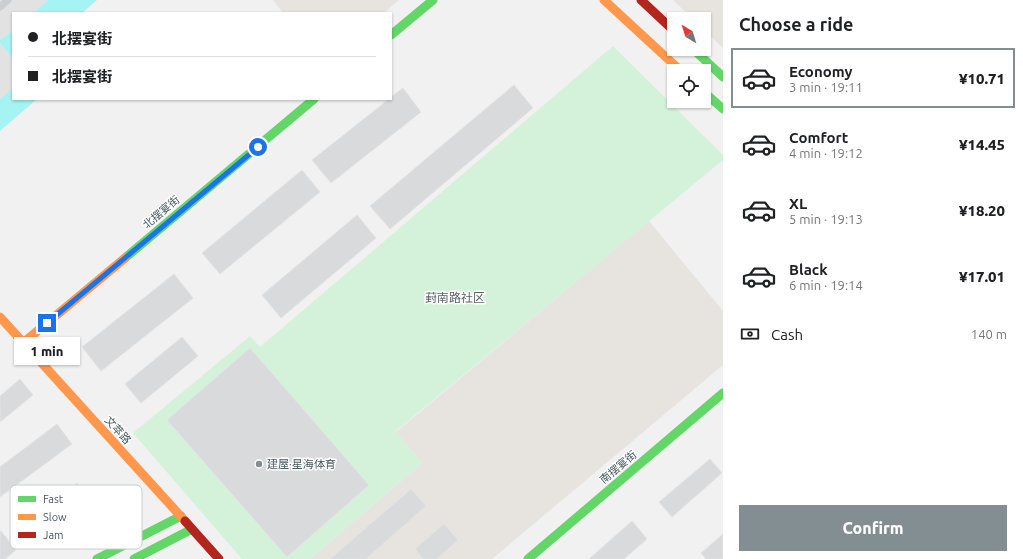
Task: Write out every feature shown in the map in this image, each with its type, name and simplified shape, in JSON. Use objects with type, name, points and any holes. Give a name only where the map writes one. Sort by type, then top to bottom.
[{"type":"main road","points":[[392,34],[433,0]]},
{"type":"main road","points":[[604,0],[674,64]]},
{"type":"main road","points":[[641,0],[667,24]]},
{"type":"main road","points":[[703,56],[715,65],[723,77]]},
{"type":"main road","points":[[711,98],[723,109]]},
{"type":"main road","name":"北摆宴街","points":[[23,343],[313,100]]},
{"type":"main road","name":"文萃路","points":[[0,317],[219,559]]},
{"type":"main road","name":"南摆宴街","points":[[528,559],[723,394]]},
{"type":"main road","points":[[142,536],[181,516]]},
{"type":"main road","points":[[134,559],[192,529]]},
{"type":"main road","points":[[97,559],[117,549]]},
{"type":"lane","points":[[0,7],[8,0]]},
{"type":"shaded area","points":[[0,0],[48,0],[34,12],[12,12],[12,31],[0,40]]},
{"type":"shaded area","points":[[273,0],[399,0],[385,12],[282,12]]},
{"type":"shaded area","points":[[673,0],[723,0],[723,48],[711,37],[711,12],[686,12]]},
{"type":"shaded area","points":[[0,43],[12,58],[12,89],[0,99]]},
{"type":"shaded area","points":[[649,221],[723,311],[723,365],[492,559],[310,559],[422,463],[396,432]]},
{"type":"green space","points":[[613,46],[667,100],[667,108],[676,108],[723,155],[723,160],[396,431],[422,463],[310,559],[242,559],[133,433],[250,336],[260,347]]},
{"type":"water","points":[[48,0],[97,0],[83,12],[34,12]]},
{"type":"water","points":[[12,31],[12,58],[0,43],[0,40]]},
{"type":"water","points":[[12,89],[12,100],[36,100],[0,131],[0,99]]},
{"type":"building","points":[[514,85],[533,108],[390,229],[370,206]]},
{"type":"building","points":[[403,88],[421,112],[331,183],[312,160],[388,100],[392,100],[392,96]]},
{"type":"building","points":[[302,170],[320,192],[220,274],[202,253]]},
{"type":"building","points":[[357,215],[376,238],[281,318],[262,295]]},
{"type":"building","points":[[174,274],[193,298],[101,371],[82,347]]},
{"type":"building","points":[[182,337],[198,356],[141,403],[125,384]]},
{"type":"building","name":"建屋·星海体育","points":[[250,348],[369,485],[287,557],[167,420]]},
{"type":"building","points":[[20,379],[33,395],[0,422],[0,396]]},
{"type":"building","points":[[57,424],[72,444],[16,485],[10,485],[10,490],[0,497],[0,467]]},
{"type":"building","points":[[710,459],[722,473],[672,517],[659,502]]},
{"type":"building","points":[[411,489],[426,506],[366,559],[330,559]]},
{"type":"building","points":[[632,521],[647,539],[624,559],[589,559]]},
{"type":"building","points":[[444,524],[458,540],[437,559],[423,559],[415,549]]},
{"type":"building","points":[[1,531],[10,542],[10,549],[16,550],[5,559],[0,559]]},
{"type":"building","points":[[723,534],[723,559],[706,559],[701,553]]},
{"type":"traffic: fast","points":[[392,34],[433,0]]},
{"type":"traffic: fast","points":[[700,56],[723,77]]},
{"type":"traffic: fast","points":[[711,98],[723,109]]},
{"type":"traffic: fast","points":[[125,258],[313,100]]},
{"type":"traffic: fast","points":[[528,559],[723,393]]},
{"type":"traffic: fast","points":[[142,536],[181,516]]},
{"type":"traffic: fast","points":[[134,559],[192,529]]},
{"type":"traffic: fast","points":[[97,559],[117,549]]},
{"type":"traffic: slow","points":[[604,0],[673,64]]},
{"type":"traffic: slow","points":[[23,343],[125,258]]},
{"type":"traffic: slow","points":[[0,317],[185,521]]},
{"type":"traffic: jam","points":[[641,0],[667,24]]},
{"type":"traffic: jam","points":[[185,521],[219,559]]},
{"type":"place","name":"建屋·星海体育","points":[[259,464]]},
{"type":"district","name":"葑南路社区","points":[[455,297]]},
{"type":"route","points":[[47,323],[258,147]]}]
